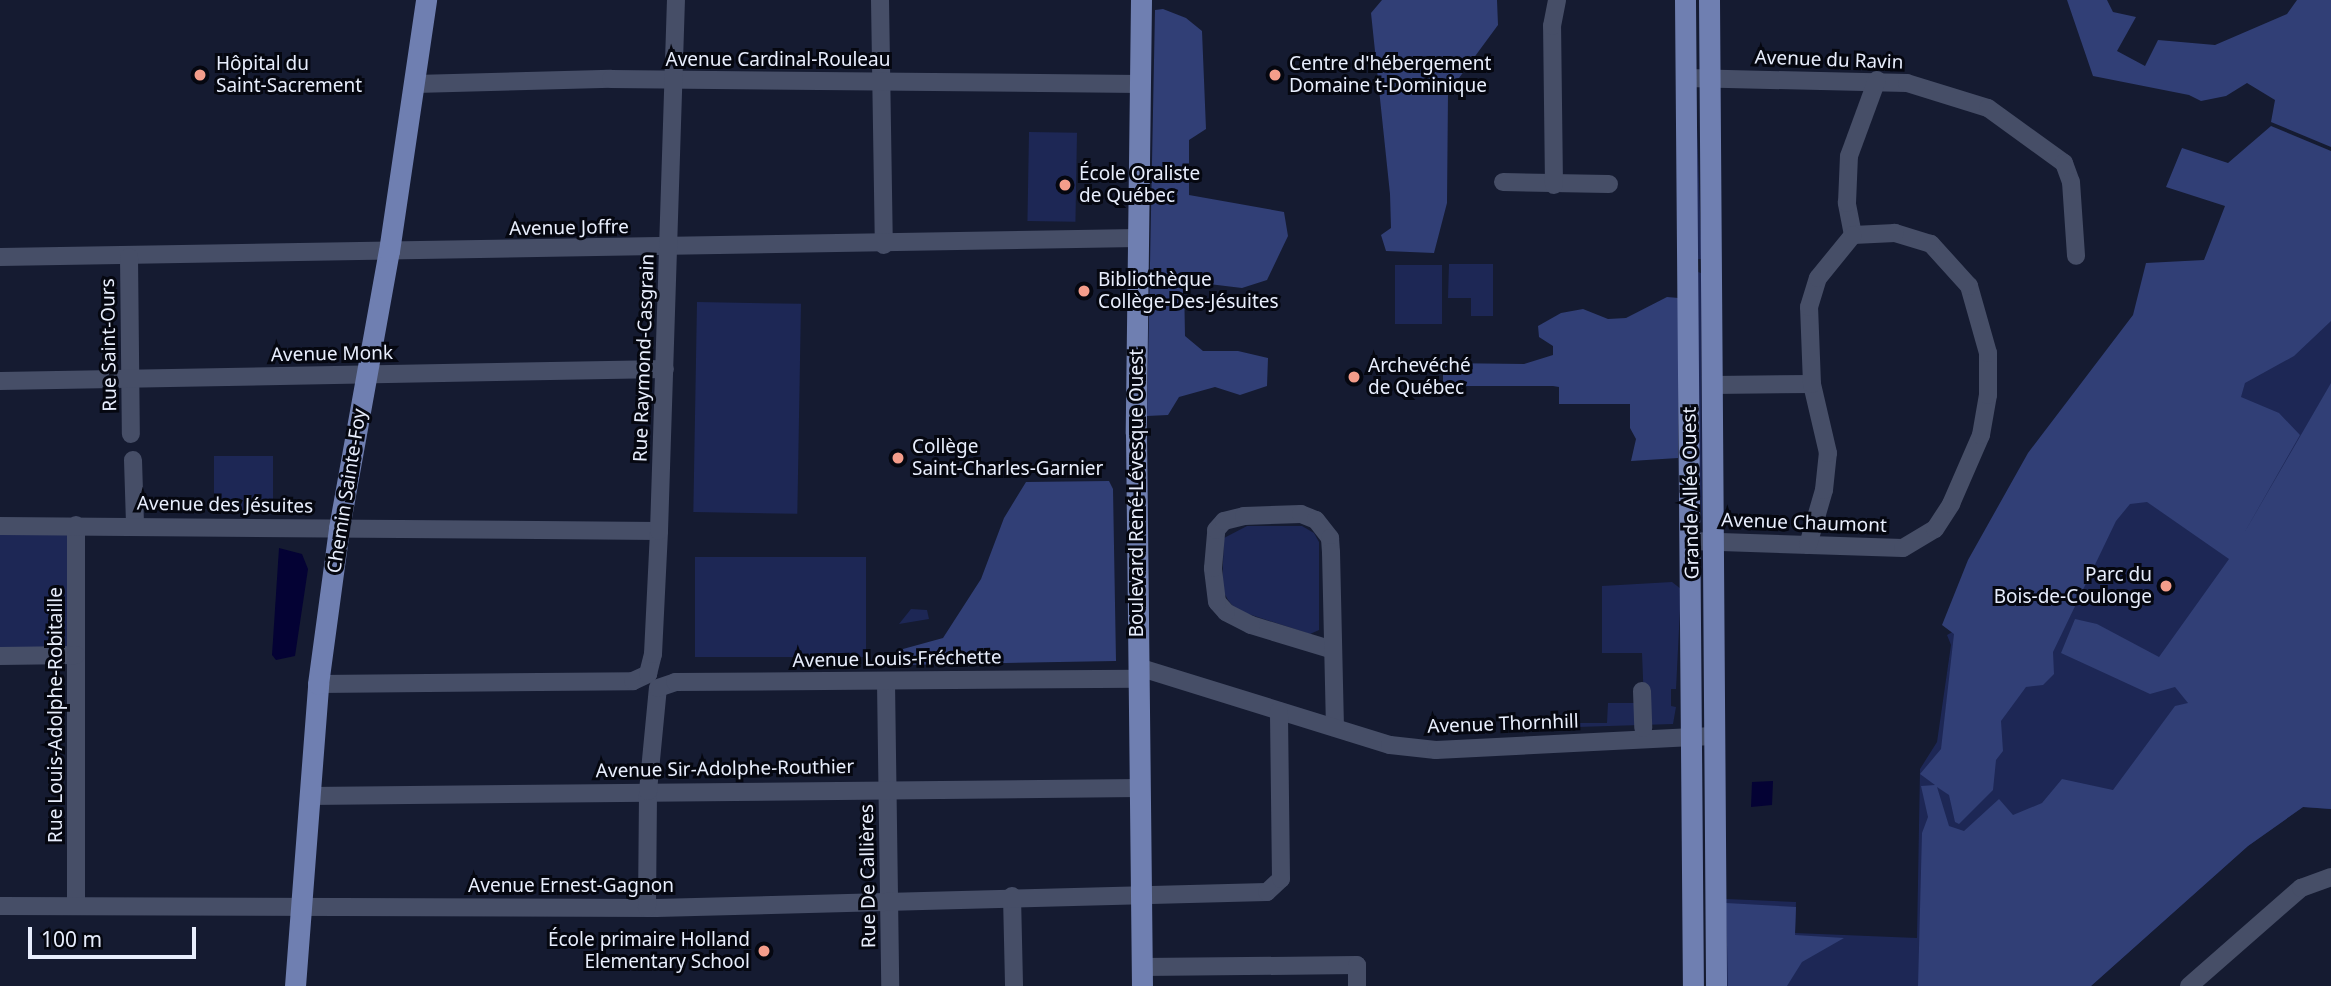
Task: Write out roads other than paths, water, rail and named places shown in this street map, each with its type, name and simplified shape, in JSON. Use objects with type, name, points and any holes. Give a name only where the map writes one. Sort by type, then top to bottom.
[{"type":"main road","name":"Chemin Sainte-Foy","points":[[295,986],[318,684],[339,528],[368,374],[426,0]]},
{"type":"main road","name":"Boulevard René-Lévesque Ouest","points":[[1141,0],[1138,673],[1142,976]]},
{"type":"main road","name":"Grande Allée Ouest","points":[[1685,0],[1689,265],[1702,541],[1704,736],[1716,986]]},
{"type":"main road","name":"Grande Allée Ouest","points":[[1702,541],[1712,384],[1709,0]]},
{"type":"main road","points":[[1689,265],[1711,265]]},
{"type":"main road","name":"Grande Allée Ouest","points":[[1693,986],[1704,736]]},
{"type":"street","name":"Rue Raymond-Casgrain","points":[[647,908],[648,791],[676,0]]},
{"type":"street","points":[[880,0],[884,245]]},
{"type":"street","points":[[1554,184],[1552,26],[1557,0]]},
{"type":"street","name":"Avenue du Ravin","points":[[1686,78],[1877,80],[1907,83],[1988,108],[2064,163],[2071,182],[2077,256]]},
{"type":"street","name":"Avenue Cardinal-Rouleau","points":[[415,84],[611,79],[673,82],[1140,84]]},
{"type":"street","points":[[1808,545],[1824,490],[1828,453],[1812,384],[1809,307],[1818,278],[1853,235],[1847,203],[1849,156],[1877,80]]},
{"type":"street","points":[[1503,181],[1609,184]]},
{"type":"street","name":"Avenue Chaumont","points":[[1702,541],[1903,548],[1935,529],[1980,435],[1988,396],[1989,352],[1969,286],[1952,263],[1931,244],[1895,233],[1853,235]]},
{"type":"street","name":"Avenue Joffre","points":[[0,257],[884,245],[1138,237]]},
{"type":"street","name":"Rue Saint-Ours","points":[[129,257],[131,434]]},
{"type":"street","name":"Avenue Monk","points":[[0,381],[665,369]]},
{"type":"street","points":[[1712,384],[1812,384]]},
{"type":"street","points":[[133,460],[135,524]]},
{"type":"street","points":[[1333,650],[1251,625],[1226,612],[1217,602],[1213,568],[1216,530],[1224,521],[1301,514],[1324,529],[1331,552],[1335,727]]},
{"type":"street","name":"Avenue des Jésuites","points":[[0,526],[135,524],[659,531]]},
{"type":"street","name":"Rue Louis-Adolphe-Robitaille","points":[[76,525],[76,905]]},
{"type":"street","points":[[0,656],[76,655]]},
{"type":"street","name":"Avenue Louis-Fréchette","points":[[318,684],[886,682],[1138,673]]},
{"type":"street","name":"Avenue Thornhill","points":[[1138,673],[1335,727],[1390,746],[1436,750],[1704,736]]},
{"type":"street","name":"Rue De Callières","points":[[886,682],[890,986]]},
{"type":"street","points":[[1643,691],[1643,729]]},
{"type":"street","name":"Avenue Ernest-Gagnon","points":[[0,906],[647,908],[1012,896],[1267,892],[1277,887],[1281,879],[1279,711]]},
{"type":"street","name":"Avenue Sir-Adolphe-Routhier","points":[[309,796],[888,788],[1140,788]]},
{"type":"street","points":[[2189,986],[2301,888],[2331,877]]},
{"type":"street","points":[[1012,896],[1014,986]]},
{"type":"street","points":[[1142,976],[1357,965],[1357,986]]},
{"type":"place","name":"Hôpital du Saint-Sacrement","points":[[200,75]]},
{"type":"place","name":"Centre d'hébergement Domaine t-Dominique","points":[[1275,75]]},
{"type":"place","name":"École Oraliste de Québec","points":[[1065,185]]},
{"type":"place","name":"Bibliothèque Collège-Des-Jésuites","points":[[1084,291]]},
{"type":"place","name":"Archevéché de Québec","points":[[1354,377]]},
{"type":"place","name":"Collège Saint-Charles-Garnier","points":[[898,458]]},
{"type":"place","name":"Parc du Bois-de-Coulonge","points":[[2166,586]]},
{"type":"place","name":"École primaire Holland Elementary School","points":[[764,951]]}]
